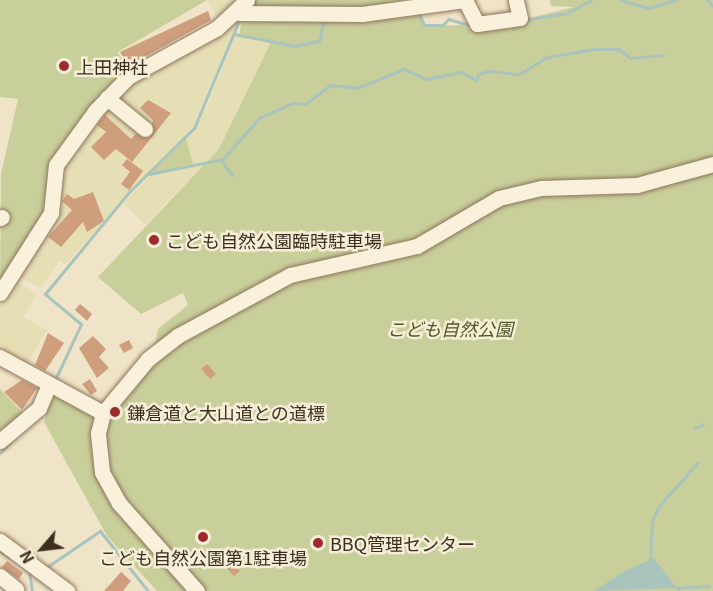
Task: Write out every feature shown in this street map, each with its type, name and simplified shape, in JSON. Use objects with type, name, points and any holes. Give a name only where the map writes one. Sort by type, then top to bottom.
[{"type":"street","points":[[0,293],[51,213],[56,165],[107,98],[128,78],[243,6],[362,14],[466,0],[477,24],[520,18],[516,0]]},
{"type":"street","points":[[107,98],[145,129]]},
{"type":"street","points":[[197,591],[110,489],[98,452],[103,413],[134,371],[178,335],[290,275],[417,246],[479,208],[514,193],[637,185],[713,164]]},
{"type":"street","points":[[0,357],[51,389],[103,413]]},
{"type":"street","points":[[0,441],[39,408],[51,389]]},
{"type":"street","points":[[0,542],[68,591]]},
{"type":"street","points":[[0,576],[18,588]]},
{"type":"shaded area","points":[[207,0],[243,0],[222,23]]},
{"type":"shaded area","points":[[239,18],[193,127],[65,264],[60,260],[40,288],[19,276],[59,169],[118,91]]},
{"type":"shaded area","points":[[235,35],[271,42],[219,149],[145,225],[123,203],[151,175],[193,166],[186,138],[207,106]]},
{"type":"shaded area","points":[[11,279],[37,294],[24,317],[47,330],[25,368],[0,353],[0,298]]},
{"type":"green space","points":[[0,0],[207,0],[118,52],[130,74],[53,164],[52,200],[0,291],[1,174],[18,99],[0,97]]},
{"type":"green space","points":[[251,0],[407,0],[364,12],[246,11]]},
{"type":"green space","name":"こども自然公園","points":[[550,0],[713,0],[713,591],[157,591],[107,536],[44,422],[52,394],[90,413],[112,415],[155,347],[158,329],[188,305],[183,293],[141,314],[98,277],[219,149],[271,42],[239,35],[242,18],[414,6],[424,26],[463,25],[476,31],[574,7],[551,6]]},
{"type":"green space","points":[[186,138],[193,164],[152,173],[181,140]]},
{"type":"green space","points":[[0,389],[23,413],[0,433]]},
{"type":"water","points":[[654,558],[677,588],[594,591],[625,571]]},
{"type":"building","points":[[208,11],[211,20],[128,66],[120,52]]},
{"type":"building","points":[[148,100],[171,113],[132,162],[116,149],[104,160],[91,147],[106,132],[97,125],[105,115],[131,139],[136,134],[149,138],[153,120],[140,108]]},
{"type":"building","points":[[127,159],[143,171],[129,190],[121,184],[130,172],[122,165]]},
{"type":"building","points":[[93,192],[104,221],[87,232],[83,222],[61,247],[48,237],[72,210],[62,201],[67,194],[74,199]]},
{"type":"building","points":[[80,304],[92,314],[87,321],[75,310]]},
{"type":"building","points":[[48,333],[64,343],[45,371],[35,365]]},
{"type":"building","points":[[93,336],[106,349],[99,357],[109,368],[97,378],[79,348]]},
{"type":"building","points":[[129,340],[133,348],[124,353],[119,345]]},
{"type":"building","points":[[207,364],[216,374],[210,379],[201,369]]},
{"type":"building","points":[[90,379],[97,391],[91,395],[82,384]]},
{"type":"building","points":[[22,380],[37,388],[22,410],[4,392]]},
{"type":"building","points":[[227,557],[240,571],[234,576],[221,562]]},
{"type":"building","points":[[7,561],[23,573],[19,579],[2,567]]},
{"type":"building","points":[[121,572],[131,581],[123,591],[104,591]]},
{"type":"waterway","points":[[523,20],[567,13],[591,0]]},
{"type":"waterway","points":[[621,0],[649,8],[676,0]]},
{"type":"waterway","points":[[707,0],[713,6]]},
{"type":"waterway","points":[[418,12],[424,25],[443,25],[448,19],[472,26]]},
{"type":"waterway","points":[[55,380],[81,324],[45,294],[129,192],[194,128],[240,18]]},
{"type":"waterway","points":[[234,34],[295,46],[319,41],[324,20]]},
{"type":"waterway","points":[[149,174],[223,159],[259,118],[293,103],[305,104],[330,85],[357,88],[404,69],[425,79],[461,72],[477,80],[478,74],[489,71],[519,74],[547,57],[594,49],[619,49],[630,58],[663,55]]},
{"type":"waterway","points":[[221,160],[232,175]]},
{"type":"waterway","points":[[695,428],[703,424]]},
{"type":"waterway","points":[[0,453],[11,441]]},
{"type":"waterway","points":[[650,561],[652,521],[659,506],[698,462]]},
{"type":"waterway","points":[[44,569],[100,531],[148,591]]},
{"type":"waterway","points":[[0,551],[9,557]]},
{"type":"waterway","points":[[29,570],[32,591]]},
{"type":"waterway","points":[[677,588],[709,586]]},
{"type":"place","name":"上田神社","points":[[64,66]]},
{"type":"place","name":"こども自然公園臨時駐車場","points":[[154,240]]},
{"type":"place","name":"鎌倉道と大山道との道標","points":[[115,412]]},
{"type":"place","name":"こども自然公園第1駐車場","points":[[203,537]]},
{"type":"place","name":"BBQ管理センター","points":[[318,543]]}]
